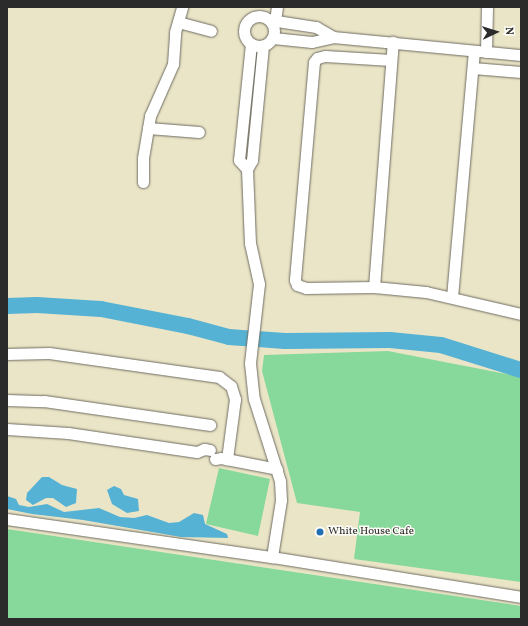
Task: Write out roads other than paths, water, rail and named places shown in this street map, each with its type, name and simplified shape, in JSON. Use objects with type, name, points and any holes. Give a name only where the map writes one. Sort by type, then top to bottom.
[{"type":"street","points":[[143,182],[143,158],[150,116],[173,64],[178,22],[182,7]]},
{"type":"street","points":[[272,557],[281,500],[277,469],[254,399],[250,363],[259,284],[250,243],[247,169],[252,160],[263,46],[273,38],[273,21],[277,7]]},
{"type":"street","points":[[486,52],[487,7]]},
{"type":"street","points":[[247,169],[239,160],[251,44],[244,34],[244,27],[254,12],[273,21],[316,27],[334,37]]},
{"type":"street","points":[[178,22],[211,31]]},
{"type":"street","points":[[273,38],[312,42],[334,37],[521,55]]},
{"type":"street","points":[[374,287],[393,42]]},
{"type":"street","points":[[251,44],[263,46]]},
{"type":"street","points":[[452,297],[474,51]]},
{"type":"street","points":[[391,60],[325,56],[314,62],[295,280],[300,287],[306,288],[374,287],[452,297],[521,314]]},
{"type":"street","points":[[472,68],[521,72]]},
{"type":"street","points":[[148,128],[199,132]]},
{"type":"street","points":[[7,354],[49,354],[219,377],[231,386],[235,399],[216,456]]},
{"type":"street","points":[[7,400],[44,401],[210,425]]},
{"type":"street","points":[[7,429],[68,433],[197,452],[203,458],[216,456],[277,469]]},
{"type":"street","points":[[7,519],[272,557],[521,597]]},
{"type":"water","points":[[42,477],[49,477],[62,485],[77,489],[76,503],[66,507],[53,498],[46,498],[33,505],[26,500],[27,493]]},
{"type":"water","points":[[114,486],[121,489],[124,495],[138,499],[139,511],[127,513],[112,504],[107,490]]},
{"type":"water","points":[[7,496],[16,499],[19,505],[29,507],[47,504],[64,512],[99,508],[120,517],[134,518],[147,515],[169,523],[179,522],[194,513],[203,515],[205,524],[227,534],[228,538],[181,537],[83,520],[32,514],[7,509]]},
{"type":"waterway","points":[[7,306],[37,305],[101,309],[188,326],[229,337],[285,341],[390,340],[441,345],[521,370]]},
{"type":"place","name":"White House Cafe","points":[[320,532]]}]
